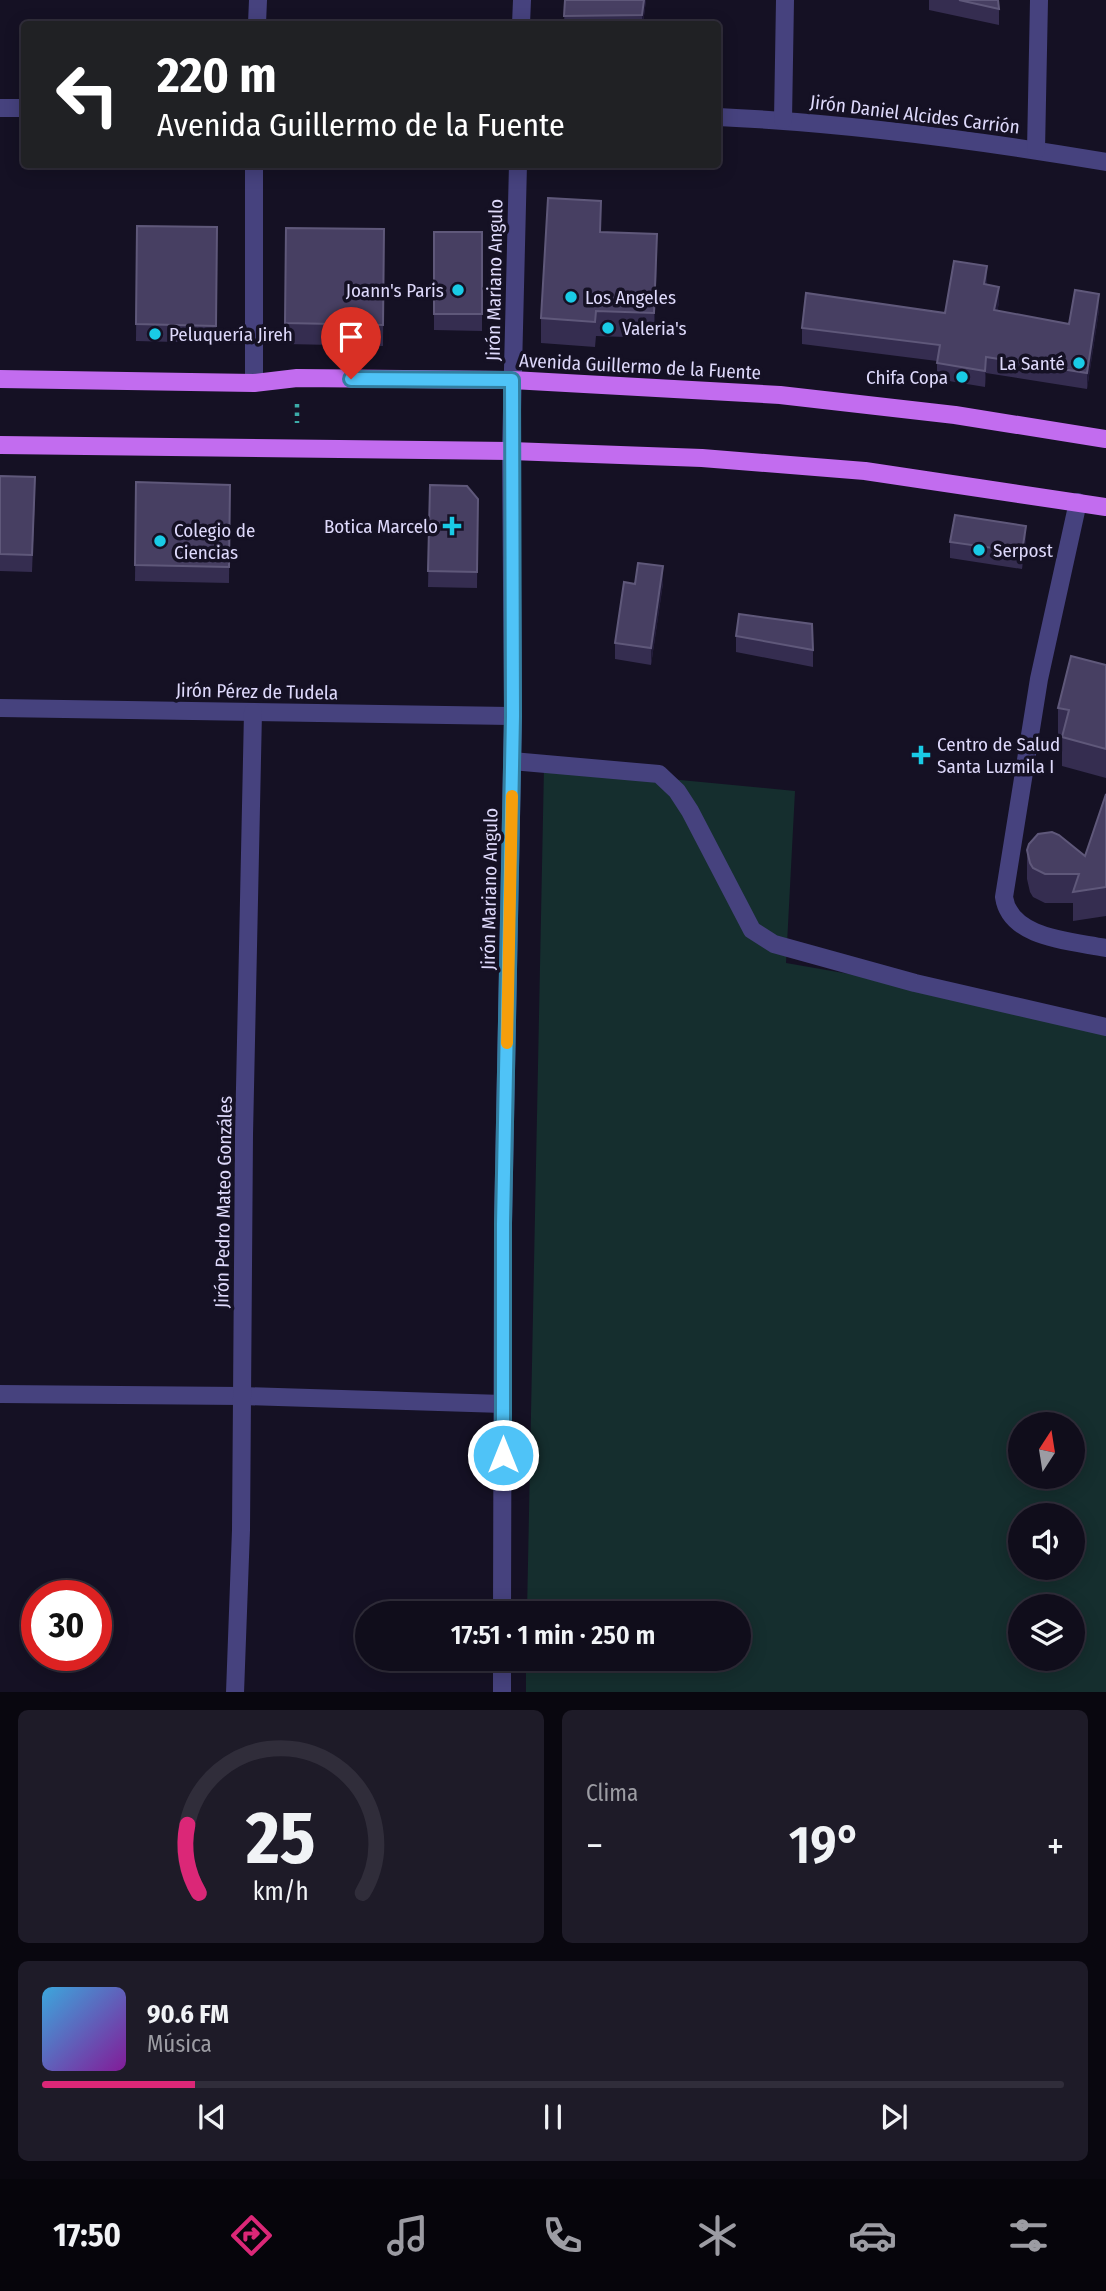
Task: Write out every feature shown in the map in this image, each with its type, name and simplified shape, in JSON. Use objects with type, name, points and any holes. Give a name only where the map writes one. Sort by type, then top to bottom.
[{"type":"main road","name":"Avenida Guillermo de la Fuente","points":[[0,379],[254,383],[297,378],[512,380],[780,396],[955,415],[1106,439]]},
{"type":"main road","points":[[0,445],[511,451],[702,458],[865,471],[1106,507]]},
{"type":"street","points":[[257,21],[258,0]]},
{"type":"street","points":[[521,21],[522,0]]},
{"type":"street","points":[[783,120],[785,0]]},
{"type":"street","points":[[1036,150],[1039,0]]},
{"type":"street","points":[[0,108],[21,108]]},
{"type":"street","name":"Jirón Daniel Alcides Carrión","points":[[721,117],[910,132],[1106,162]]},
{"type":"street","points":[[254,168],[254,383]]},
{"type":"street","name":"Jirón Mariano Angulo","points":[[502,1601],[503,1224],[513,716],[511,451],[518,168]]},
{"type":"street","points":[[1078,502],[1039,679],[1004,897],[1006,909],[1022,926],[1041,934],[1106,948]]},
{"type":"street","name":"Jirón Pérez de Tudela","points":[[0,708],[513,716]]},
{"type":"street","name":"Jirón Pedro Mateo Gonzáles","points":[[235,1692],[241,1530],[244,1121],[253,712]]},
{"type":"street","points":[[512,761],[659,774],[677,791],[690,811],[752,930],[774,944],[915,982],[1106,1027]]},
{"type":"street","points":[[0,1394],[242,1396],[503,1404]]},
{"type":"street","points":[[502,1671],[502,1692]]},
{"type":"path","points":[[297,378],[298,449]]},
{"type":"green space","points":[[544,767],[795,791],[786,963],[901,983],[1106,1031],[1106,1692],[526,1692],[526,1671],[751,1671],[751,1601],[527,1601]]},
{"type":"building","points":[[565,0],[644,0],[642,15],[564,16]]},
{"type":"building","points":[[959,0],[998,0],[999,9]]},
{"type":"building","points":[[548,198],[601,201],[600,232],[657,234],[654,313],[596,311],[595,322],[541,318]]},
{"type":"building","points":[[137,226],[217,227],[216,326],[136,324]]},
{"type":"building","points":[[286,228],[384,229],[383,325],[285,323]]},
{"type":"building","name":"Joann's Paris","points":[[434,232],[482,232],[482,314],[434,314]]},
{"type":"building","points":[[954,261],[987,266],[984,284],[999,287],[994,310],[1069,324],[1075,290],[1099,294],[1087,373],[986,357],[985,371],[937,363],[940,345],[802,328],[806,293],[945,313]]},
{"type":"building","points":[[0,476],[35,477],[32,555],[0,554]]},
{"type":"building","points":[[136,482],[230,485],[229,567],[135,565]]},
{"type":"building","points":[[430,485],[467,486],[478,499],[477,572],[428,571]]},
{"type":"building","points":[[955,515],[1026,526],[1022,552],[950,542]]},
{"type":"building","points":[[638,563],[663,566],[651,648],[615,643],[624,582],[635,584]]},
{"type":"building","points":[[739,614],[812,624],[813,650],[736,636]]},
{"type":"building","points":[[1071,656],[1106,665],[1106,749],[1062,737],[1069,710],[1058,708]]},
{"type":"building","points":[[1106,794],[1106,887],[1073,892],[1079,874],[1045,874],[1033,868],[1027,850],[1038,834],[1052,832],[1059,835],[1085,856]]},
{"type":"slow traffic","points":[[507,1043],[512,796]]},
{"type":"place","name":"Joann's Paris","points":[[458,290]]},
{"type":"place","name":"Los Angeles","points":[[571,297]]},
{"type":"place","name":"Valeria's","points":[[608,328]]},
{"type":"place","name":"Peluquería Jireh","points":[[155,334]]},
{"type":"place","name":"La Santé","points":[[1079,363]]},
{"type":"place","name":"Chifa Copa","points":[[962,377]]},
{"type":"place","name":"Botica Marcelo","points":[[452,526]]},
{"type":"place","name":"Colegio de Ciencias","points":[[160,541]]},
{"type":"place","name":"Serpost","points":[[979,550]]},
{"type":"place","name":"Centro de Salud Santa Luzmila I","points":[[921,755]]},
{"type":"route","points":[[351,379],[512,380],[513,716],[503,1224],[503,1455]]}]
